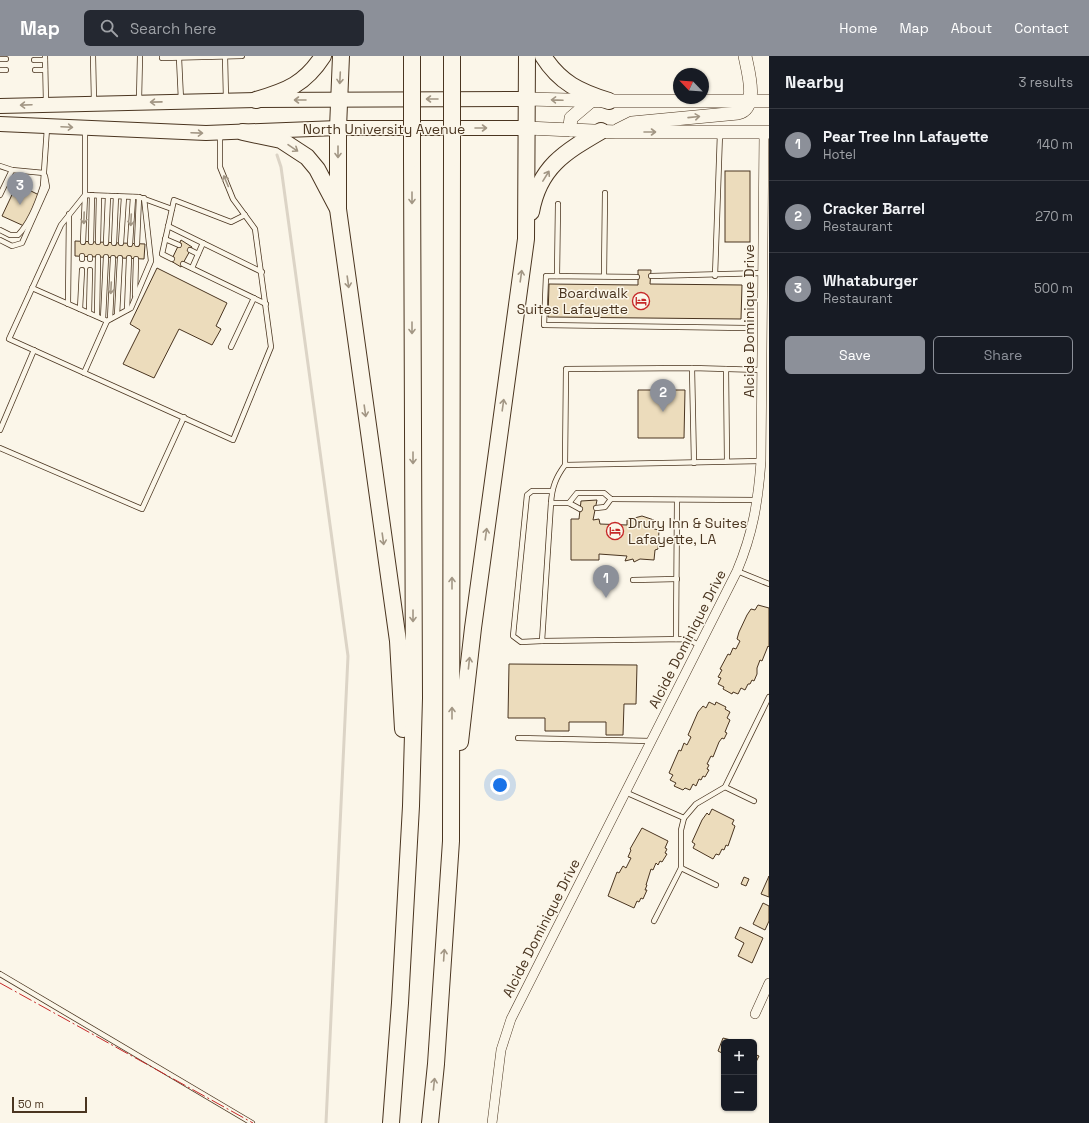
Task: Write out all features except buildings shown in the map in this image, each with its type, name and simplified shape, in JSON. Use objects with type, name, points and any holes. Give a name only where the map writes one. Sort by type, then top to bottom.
[{"type":"highway","points":[[256,100],[285,91],[301,82],[323,56]]},
{"type":"highway","points":[[342,56],[338,128],[338,209],[398,641],[407,860]]},
{"type":"highway","points":[[391,1123],[400,1002],[411,806],[414,698],[412,56]]},
{"type":"highway","points":[[451,841],[452,56]]},
{"type":"highway","points":[[526,239],[527,56]]},
{"type":"highway","points":[[543,56],[568,84],[581,92],[609,101]]},
{"type":"highway","points":[[243,132],[281,140],[307,157],[317,169],[338,209]]},
{"type":"highway","points":[[430,1123],[437,1056],[451,841],[473,628],[526,239],[533,198],[550,169],[559,158],[570,150],[609,132]]},
{"type":"main road","points":[[609,132],[632,123],[743,112],[749,106],[750,100],[749,76],[745,56]]},
{"type":"main road","name":"North University Avenue","points":[[0,106],[226,100],[527,99],[591,101],[769,101]]},
{"type":"main road","points":[[571,130],[571,118],[591,101]]},
{"type":"main road","name":"North University Avenue","points":[[0,124],[220,133],[338,128],[527,128],[609,132],[720,132],[767,130]]},
{"type":"street","name":"Alcide Dominique Drive","points":[[492,1123],[501,1050],[511,1019],[737,571],[754,523],[758,500],[761,461],[766,273],[767,130]]},
{"type":"street","points":[[755,1014],[769,983]]},
{"type":"lane","points":[[93,56],[94,103]]},
{"type":"lane","points":[[139,102],[140,56]]},
{"type":"lane","points":[[162,56],[162,58],[242,56]]},
{"type":"lane","points":[[225,56],[226,100]]},
{"type":"lane","points":[[177,57],[181,101]]},
{"type":"lane","points":[[34,60],[45,58],[46,104]]},
{"type":"lane","points":[[0,59],[6,59]]},
{"type":"lane","points":[[0,70],[6,70]]},
{"type":"lane","points":[[35,70],[46,70]]},
{"type":"lane","points":[[0,230],[10,235],[18,235],[24,229],[41,193],[44,173],[47,126]]},
{"type":"lane","points":[[83,242],[85,128]]},
{"type":"lane","points":[[715,276],[720,132]]},
{"type":"lane","points":[[172,209],[142,198],[85,195],[61,225],[9,339],[233,440],[271,347],[255,229],[233,199],[220,167],[220,133]]},
{"type":"lane","points":[[0,166],[12,170],[44,173]]},
{"type":"lane","points":[[0,195],[12,170]]},
{"type":"lane","points":[[0,240],[12,246],[22,242],[47,187],[44,173]]},
{"type":"lane","points":[[604,193],[604,276]]},
{"type":"lane","points":[[91,242],[92,195]]},
{"type":"lane","points":[[98,242],[99,196]]},
{"type":"lane","points":[[106,243],[108,196]]},
{"type":"lane","points":[[114,243],[116,196]]},
{"type":"lane","points":[[121,243],[124,197]]},
{"type":"lane","points":[[130,244],[133,197]]},
{"type":"lane","points":[[32,288],[89,313],[107,319],[131,308],[151,261],[142,198]]},
{"type":"lane","points":[[137,244],[142,198]]},
{"type":"lane","points":[[172,259],[162,254],[174,200],[231,222],[245,215]]},
{"type":"lane","points":[[557,276],[558,204]]},
{"type":"lane","points":[[68,304],[69,214]]},
{"type":"lane","points":[[168,226],[262,272]]},
{"type":"lane","points":[[165,239],[179,245]]},
{"type":"lane","points":[[192,268],[203,244]]},
{"type":"lane","points":[[190,250],[198,254]]},
{"type":"lane","points":[[97,316],[98,257]]},
{"type":"lane","points":[[106,257],[107,319]]},
{"type":"lane","points":[[84,373],[107,319],[113,258]]},
{"type":"lane","points":[[118,315],[120,258]]},
{"type":"lane","points":[[127,310],[129,258]]},
{"type":"lane","points":[[135,299],[136,259]]},
{"type":"lane","points":[[183,264],[266,304]]},
{"type":"lane","points":[[80,309],[82,270]]},
{"type":"lane","points":[[89,313],[90,270]]},
{"type":"lane","points":[[650,276],[715,276],[766,273]]},
{"type":"lane","points":[[637,277],[546,276],[544,325],[746,328]]},
{"type":"lane","points":[[231,347],[254,298]]},
{"type":"lane","points":[[0,430],[34,350]]},
{"type":"lane","points":[[542,640],[552,491],[556,477],[565,465],[566,369],[692,368],[763,370]]},
{"type":"lane","points":[[692,368],[694,463]]},
{"type":"lane","points":[[726,369],[726,461]]},
{"type":"lane","points":[[0,448],[142,509],[184,418]]},
{"type":"lane","points":[[565,465],[761,461]]},
{"type":"lane","points":[[552,491],[532,491],[527,495],[513,636],[521,642],[542,640],[687,639],[699,645]]},
{"type":"lane","points":[[569,503],[577,493],[604,493],[611,499],[758,500]]},
{"type":"lane","points":[[596,508],[605,507],[611,499]]},
{"type":"lane","points":[[676,639],[677,500]]},
{"type":"lane","points":[[551,503],[569,503],[580,509]]},
{"type":"lane","points":[[737,571],[769,584]]},
{"type":"lane","points":[[633,580],[677,579]]},
{"type":"lane","points":[[654,921],[681,868],[681,830],[684,818],[696,804],[725,786],[769,697]]},
{"type":"lane","points":[[518,738],[651,741]]},
{"type":"lane","points":[[725,786],[754,801]]},
{"type":"lane","points":[[625,792],[684,818]]},
{"type":"lane","points":[[681,868],[716,884]]},
{"type":"lane","points":[[0,974],[252,1123]]},
{"type":"waterway","points":[[277,155],[281,167],[348,656],[326,1123]]},
{"type":"power","points":[[0,983],[253,1123]]},
{"type":"place","name":"Whataburger","points":[[20,205]]},
{"type":"place","name":"Boardwalk Suites Lafayette","points":[[641,301]]},
{"type":"place","name":"Cracker Barrel","points":[[663,412]]},
{"type":"place","name":"Drury Inn & Suites Lafayette, LA","points":[[615,531]]},
{"type":"place","name":"Pear Tree Inn Lafayette","points":[[606,598]]}]
